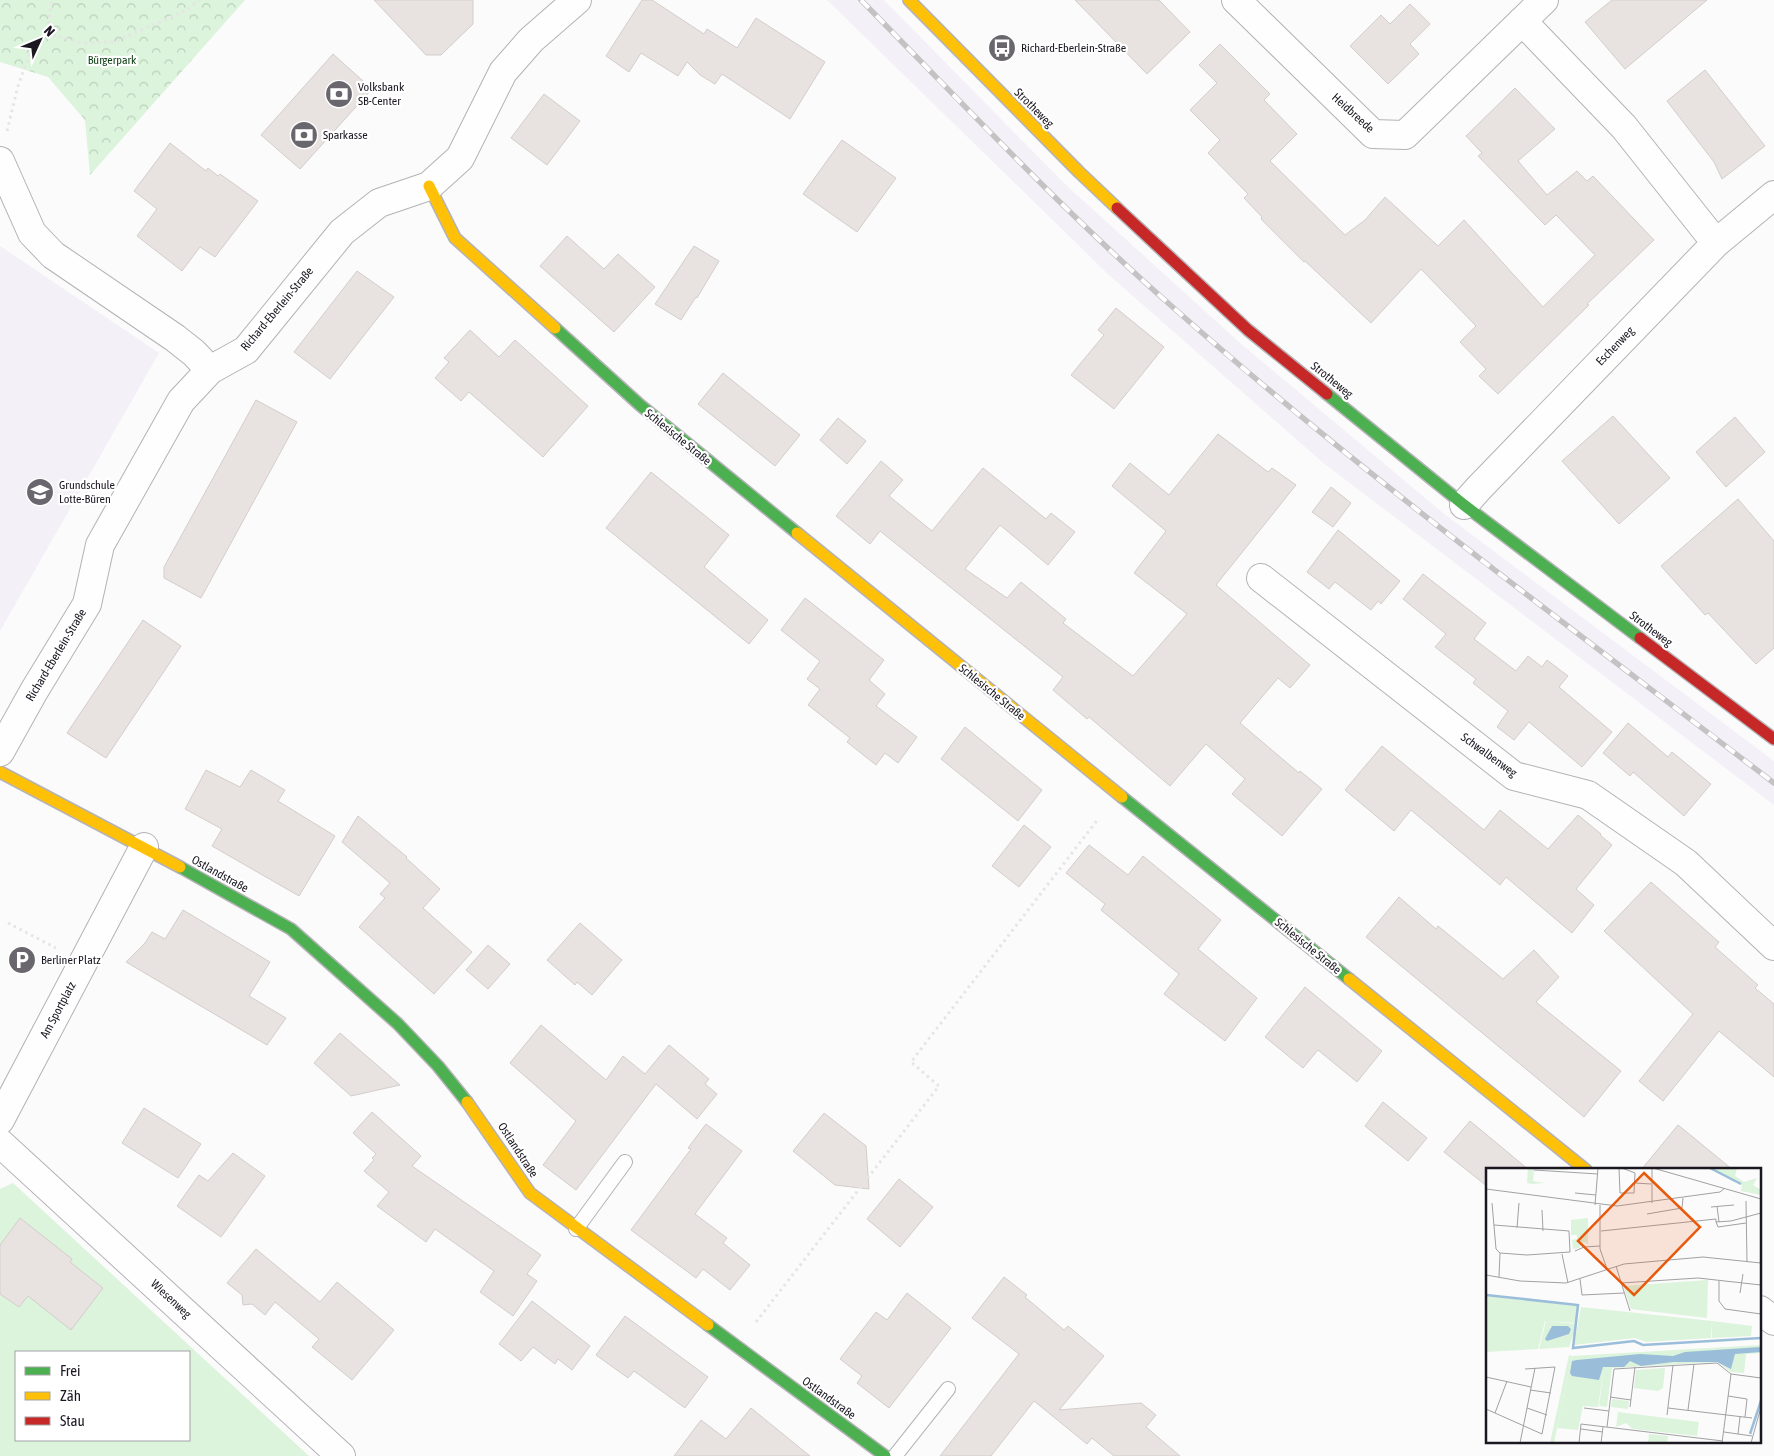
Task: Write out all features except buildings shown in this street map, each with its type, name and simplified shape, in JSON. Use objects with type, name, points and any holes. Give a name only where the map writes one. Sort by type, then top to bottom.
[{"type":"street","name":"Richard-Eberlein-Straße","points":[[0,752],[86,604],[100,545],[181,401],[210,370],[246,350],[342,232],[379,203],[429,186],[460,158],[503,72],[531,40],[577,0]]},
{"type":"street","name":"Strotheweg","points":[[909,0],[1079,172],[1248,330],[1464,506],[1774,739]]},
{"type":"street","name":"Heidbreede","points":[[1236,0],[1373,134],[1405,135],[1544,0]]},
{"type":"street","points":[[1522,21],[1624,127],[1716,243]]},
{"type":"street","points":[[0,161],[32,233],[52,255],[175,338],[194,353],[210,370]]},
{"type":"street","name":"Schlesische Straße","points":[[429,186],[455,238],[640,406],[1584,1168]]},
{"type":"street","name":"Eschenweg","points":[[1464,506],[1484,482],[1716,243],[1774,195]]},
{"type":"street","name":"Schwalbenweg","points":[[1260,578],[1514,776],[1588,795],[1686,863],[1774,946]]},
{"type":"street","points":[[0,772],[144,848]]},
{"type":"street","name":"Am Sportplatz","points":[[0,1120],[144,848]]},
{"type":"street","name":"Ostlandstraße","points":[[144,848],[291,929],[398,1024],[425,1052],[476,1112],[530,1193],[884,1456]]},
{"type":"street","name":"Wiesenweg","points":[[0,1143],[341,1456]]},
{"type":"street","points":[[1762,1312],[1774,1321]]},
{"type":"lane","points":[[576,1228],[625,1162]]},
{"type":"lane","points":[[895,1456],[948,1389]]},
{"type":"path","points":[[0,161],[18,86],[29,56],[47,33],[52,0]]},
{"type":"path","points":[[47,33],[81,43],[114,42],[187,10],[199,0]]},
{"type":"path","points":[[737,1347],[939,1086],[911,1062],[1118,793]]},
{"type":"path","points":[[8,924],[84,962]]},
{"type":"shaded area","points":[[827,0],[884,0],[1066,185],[1239,342],[1443,513],[1774,761],[1774,805],[1322,462],[1109,275]]},
{"type":"shaded area","name":"Grundschule Lotte-Büren","points":[[0,246],[159,353],[0,631]]},
{"type":"green space","name":"Bürgerpark","points":[[0,0],[245,0],[90,175],[85,120],[48,77],[0,62]]},
{"type":"green space","points":[[13,1183],[309,1456],[0,1456],[0,1189]]},
{"type":"railway","points":[[861,0],[1094,235],[1176,310],[1248,372],[1395,493],[1774,783]]},
{"type":"traffic: fast","points":[[555,328],[640,405],[797,533]]},
{"type":"traffic: fast","points":[[1327,394],[1464,505],[1640,638]]},
{"type":"traffic: fast","points":[[1122,797],[1349,979]]},
{"type":"traffic: fast","points":[[180,867],[291,929],[398,1024],[438,1066],[467,1102]]},
{"type":"traffic: fast","points":[[708,1325],[885,1456]]},
{"type":"traffic: slow","points":[[909,0],[1117,208]]},
{"type":"traffic: slow","points":[[429,186],[455,238],[555,328]]},
{"type":"traffic: slow","points":[[797,533],[1122,797]]},
{"type":"traffic: slow","points":[[0,772],[180,867]]},
{"type":"traffic: slow","points":[[1349,979],[1584,1168]]},
{"type":"traffic: slow","points":[[467,1102],[530,1193],[708,1325]]},
{"type":"traffic: jam","points":[[1117,208],[1248,330],[1327,394]]},
{"type":"traffic: jam","points":[[1640,638],[1774,739]]},
{"type":"place","name":"Richard-Eberlein-Straße","points":[[1002,48]]},
{"type":"place","name":"Volksbank SB-Center","points":[[339,94]]},
{"type":"place","name":"Sparkasse","points":[[304,135]]},
{"type":"place","name":"Grundschule Lotte-Büren","points":[[40,492]]},
{"type":"place","name":"Berliner Platz","points":[[22,960]]}]
